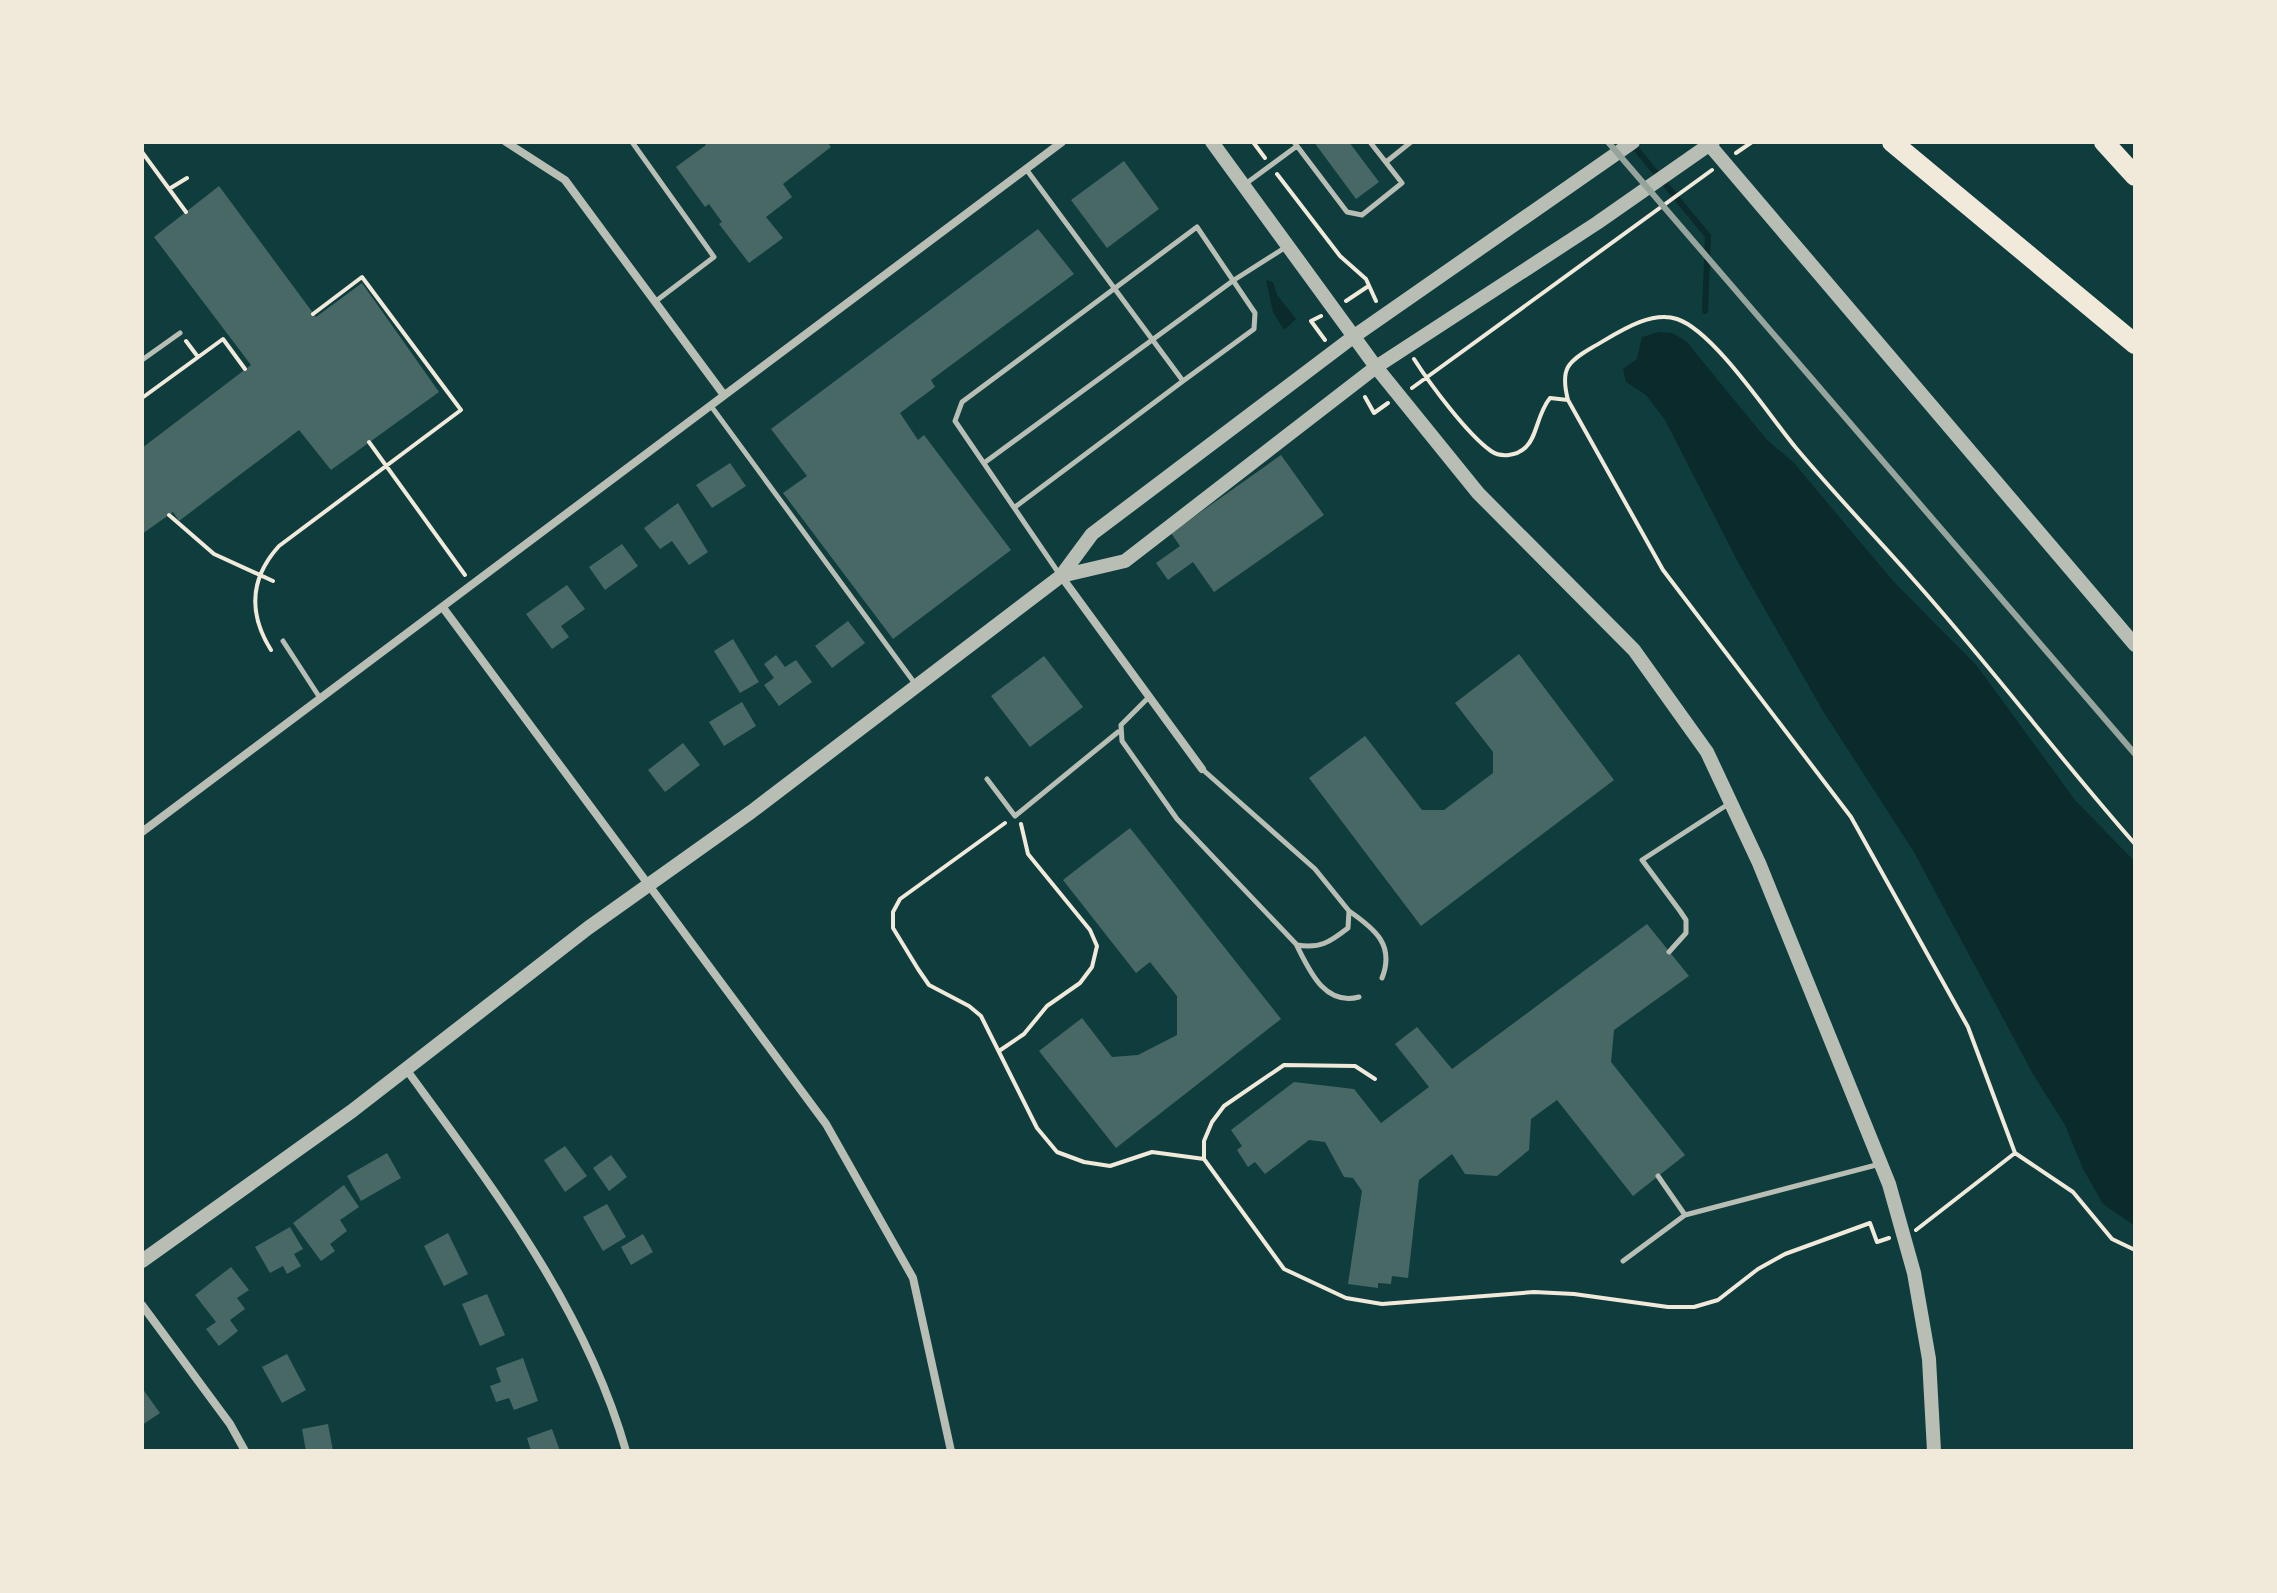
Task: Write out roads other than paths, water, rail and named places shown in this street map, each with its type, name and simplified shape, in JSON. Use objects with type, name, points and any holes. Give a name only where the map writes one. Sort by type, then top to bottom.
[{"type":"highway","points":[[1892,142],[2135,344]]},
{"type":"highway","points":[[2104,142],[2135,176]]},
{"type":"street","points":[[506,142],[565,180],[724,395]]},
{"type":"street","points":[[142,832],[444,609],[1062,142]]},
{"type":"street","points":[[1212,142],[1353,337],[1478,493],[1634,650],[1707,752],[1759,863],[1881,1163],[1904,1233],[1929,1359],[1934,1451]]},
{"type":"street","points":[[142,1261],[406,1069],[917,686],[1061,576],[1092,534],[1353,337],[1567,191],[1633,142]]},
{"type":"street","points":[[1061,576],[1125,561],[1376,367],[1597,223],[1710,142],[2135,645]]},
{"type":"street","points":[[1061,576],[1202,769]]},
{"type":"street","points":[[444,609],[826,1124],[913,1278],[951,1451]]},
{"type":"street","points":[[406,1069],[497,1194],[565,1302],[605,1386],[626,1451]]},
{"type":"street","points":[[142,1305],[230,1424],[245,1451]]},
{"type":"lane","points":[[632,142],[714,257],[655,302]]},
{"type":"lane","points":[[1243,185],[1295,144],[1347,212],[1362,215],[1402,183],[1370,142]]},
{"type":"lane","points":[[1386,162],[1411,142]]},
{"type":"lane","points":[[1026,169],[1183,381]]},
{"type":"lane","points":[[1015,507],[1254,329],[1255,313],[1197,227],[1116,291],[962,402],[955,421],[1061,576]]},
{"type":"lane","points":[[984,463],[1234,280],[1287,246]]},
{"type":"lane","points":[[142,360],[180,333]]},
{"type":"lane","points":[[711,406],[917,686]]},
{"type":"lane","points":[[283,641],[321,699]]},
{"type":"lane","points":[[987,779],[1015,816],[1118,732],[1148,698]]},
{"type":"lane","points":[[1118,732],[1177,819],[1215,863],[1297,945],[1313,977],[1336,997],[1349,1000],[1359,997]]},
{"type":"lane","points":[[1202,769],[1315,869],[1349,911],[1378,934],[1388,950],[1388,963],[1382,978]]},
{"type":"lane","points":[[1669,952],[1686,933],[1686,920],[1642,860],[1731,803]]},
{"type":"lane","points":[[1297,945],[1312,948],[1328,944],[1348,928],[1349,911]]},
{"type":"lane","points":[[1623,1261],[1685,1215],[1881,1163]]},
{"type":"lane","points":[[1658,1176],[1685,1215]]},
{"type":"water","points":[[1266,280],[1273,282],[1277,295],[1296,319],[1284,330],[1273,312]]},
{"type":"water","points":[[1659,332],[1672,333],[1686,341],[1767,440],[1794,463],[1893,581],[1977,666],[2075,800],[2135,862],[2135,1226],[2103,1204],[2083,1169],[2065,1125],[2033,1074],[1914,852],[1823,711],[1739,564],[1665,420],[1646,395],[1626,382],[1623,369],[1637,359],[1642,337]]},
{"type":"waterway","points":[[1633,145],[1708,236],[1705,311]]},
{"type":"railway","points":[[1608,142],[2135,754]]}]
